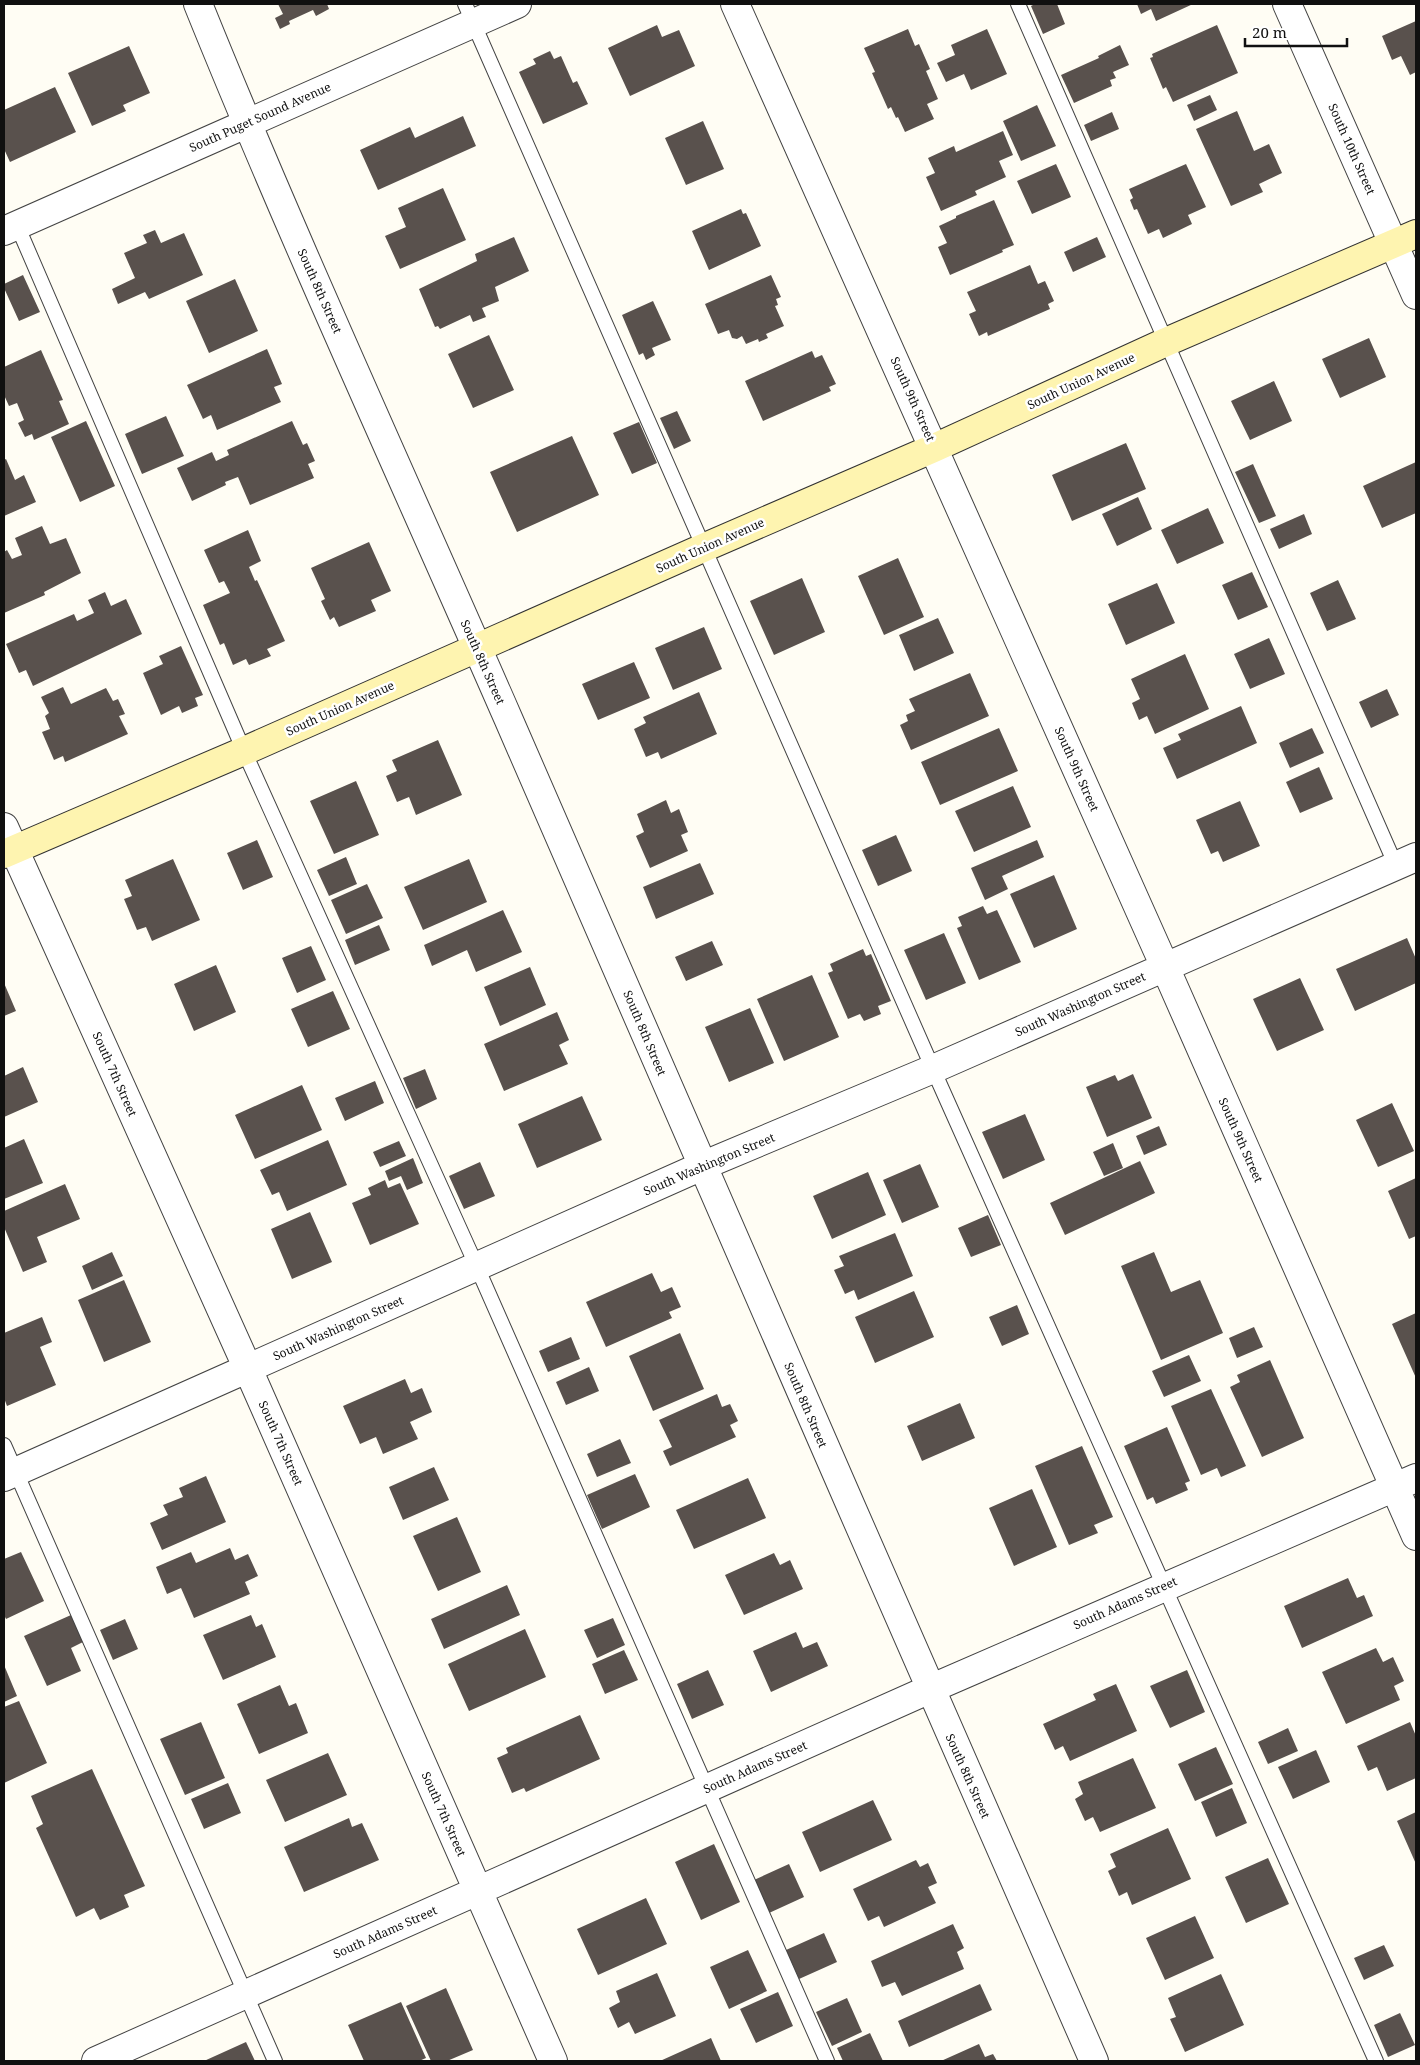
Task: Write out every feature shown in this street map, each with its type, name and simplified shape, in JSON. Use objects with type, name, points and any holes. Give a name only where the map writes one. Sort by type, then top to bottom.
[{"type":"main road","name":"South Union Avenue","points":[[7,844],[244,751],[934,448],[1166,342],[1405,239]]},
{"type":"street","name":"South 8th Street","points":[[198,4],[246,123],[1094,2061]]},
{"type":"street","name":"South Puget Sound Avenue","points":[[10,228],[246,123],[470,13],[517,4]]},
{"type":"street","name":"South 9th Street","points":[[735,4],[1165,967],[1406,1482],[1416,1536]]},
{"type":"street","name":"South 10th Street","points":[[1287,4],[1405,239],[1416,295]]},
{"type":"street","name":"South 7th Street","points":[[7,844],[248,1368],[553,2061]]},
{"type":"street","name":"South Washington Street","points":[[10,1475],[702,1166],[933,1069],[1406,862]]},
{"type":"street","name":"South Adams Street","points":[[96,2061],[930,1689],[1406,1482]]},
{"type":"lane","points":[[1018,4],[1166,342],[1406,862]]},
{"type":"lane","points":[[470,13],[933,1069],[1376,2061]]},
{"type":"lane","points":[[10,228],[477,1266],[827,2061]]},
{"type":"lane","points":[[4,1444],[10,1475],[275,2061]]},
{"type":"building","points":[[278,4],[327,4],[329,9],[316,16],[313,10],[289,21],[290,24],[280,29],[275,18],[283,14]]},
{"type":"building","points":[[1035,4],[1057,4],[1065,24],[1043,34],[1031,6]]},
{"type":"building","points":[[1137,4],[1193,4],[1156,21],[1151,9],[1141,14]]},
{"type":"building","points":[[1416,21],[1416,72],[1410,75],[1401,56],[1392,60],[1382,36]]},
{"type":"building","points":[[657,25],[662,37],[679,30],[695,66],[630,96],[608,48]]},
{"type":"building","points":[[1217,25],[1238,73],[1173,102],[1166,87],[1163,89],[1150,58],[1153,57],[1152,54]]},
{"type":"building","points":[[908,29],[915,46],[919,44],[930,69],[926,71],[938,99],[927,104],[934,119],[905,132],[891,107],[888,109],[872,73],[875,72],[864,48]]},
{"type":"building","points":[[987,29],[1007,74],[971,90],[964,74],[946,82],[937,63],[955,55],[951,45]]},
{"type":"building","points":[[1120,45],[1129,65],[1113,72],[1116,78],[1110,80],[1112,86],[1074,103],[1061,75],[1099,58],[1098,56]]},
{"type":"building","points":[[129,46],[150,93],[123,105],[126,111],[92,126],[68,73]]},
{"type":"building","points":[[550,51],[554,59],[561,56],[573,83],[577,81],[588,104],[543,124],[519,72],[536,64],[533,59]]},
{"type":"building","points":[[55,87],[76,132],[10,162],[4,149],[4,110]]},
{"type":"building","points":[[1210,95],[1217,110],[1194,121],[1187,105]]},
{"type":"building","points":[[1037,105],[1056,146],[1021,161],[1003,121]]},
{"type":"building","points":[[1237,111],[1254,151],[1269,144],[1282,173],[1259,184],[1263,192],[1231,206],[1196,129]]},
{"type":"building","points":[[1112,112],[1119,129],[1091,141],[1084,125]]},
{"type":"building","points":[[463,116],[476,146],[378,190],[360,150],[410,127],[415,138]]},
{"type":"building","points":[[703,121],[724,169],[686,185],[665,138]]},
{"type":"building","points":[[1003,131],[1013,155],[999,161],[1006,177],[975,191],[977,195],[941,211],[926,177],[935,173],[928,158],[954,146],[956,152]]},
{"type":"building","points":[[1056,164],[1071,197],[1032,214],[1017,181]]},
{"type":"building","points":[[1186,164],[1206,207],[1188,215],[1192,224],[1163,238],[1159,229],[1148,234],[1137,209],[1134,210],[1130,200],[1133,198],[1129,189]]},
{"type":"building","points":[[443,188],[466,240],[400,269],[385,236],[406,227],[398,208]]},
{"type":"building","points":[[994,200],[1014,245],[1002,250],[1003,252],[950,275],[938,247],[947,243],[939,226],[956,218],[956,216]]},
{"type":"building","points":[[741,209],[743,214],[746,213],[761,246],[709,270],[692,231]]},
{"type":"building","points":[[155,230],[161,243],[184,233],[203,275],[149,299],[145,292],[118,304],[112,289],[135,278],[124,253],[147,243],[143,235]]},
{"type":"building","points":[[514,237],[529,271],[495,287],[499,301],[482,308],[486,317],[473,322],[470,315],[440,329],[438,326],[435,327],[419,289],[477,261],[475,254]]},
{"type":"building","points":[[1097,237],[1106,257],[1073,272],[1064,252]]},
{"type":"building","points":[[1030,265],[1038,284],[1045,281],[1054,301],[1048,304],[1050,309],[988,336],[987,332],[979,336],[969,314],[976,311],[967,292]]},
{"type":"building","points":[[23,275],[40,312],[19,321],[4,288],[4,284]]},
{"type":"building","points":[[771,275],[781,297],[776,299],[778,305],[775,306],[784,326],[766,334],[768,338],[759,342],[758,339],[746,344],[742,336],[737,339],[732,338],[729,330],[718,334],[705,304]]},
{"type":"building","points":[[235,279],[258,331],[209,353],[186,301]]},
{"type":"building","points":[[653,301],[671,340],[652,348],[655,355],[646,360],[643,353],[639,355],[622,315]]},
{"type":"building","points":[[489,335],[514,390],[473,408],[448,354]]},
{"type":"building","points":[[1369,338],[1386,377],[1340,398],[1322,359]]},
{"type":"building","points":[[267,349],[282,384],[274,387],[281,402],[217,430],[211,415],[203,419],[187,385]]},
{"type":"building","points":[[41,350],[63,400],[59,401],[69,424],[34,440],[32,434],[25,437],[18,423],[24,420],[17,403],[9,406],[4,395],[4,367]]},
{"type":"building","points":[[812,351],[815,358],[822,355],[836,384],[829,387],[831,391],[763,421],[745,381]]},
{"type":"building","points":[[1274,381],[1292,421],[1250,440],[1231,401]]},
{"type":"building","points":[[677,411],[691,441],[674,449],[660,418]]},
{"type":"building","points":[[166,416],[184,456],[142,474],[125,434]]},
{"type":"building","points":[[86,421],[115,486],[80,502],[51,437]]},
{"type":"building","points":[[292,421],[303,445],[307,443],[315,461],[308,464],[314,478],[250,505],[238,477],[225,482],[226,485],[192,501],[177,468],[212,452],[216,461],[229,455],[227,450]]},
{"type":"building","points":[[639,422],[657,463],[632,474],[613,433]]},
{"type":"building","points":[[572,436],[599,495],[517,532],[490,472]]},
{"type":"building","points":[[1126,443],[1146,489],[1072,521],[1052,475]]},
{"type":"building","points":[[6,459],[15,480],[24,475],[36,502],[4,516],[4,460]]},
{"type":"building","points":[[1416,462],[1416,513],[1382,528],[1363,486]]},
{"type":"building","points":[[1253,464],[1276,516],[1259,523],[1235,472]]},
{"type":"building","points":[[1138,497],[1152,529],[1117,546],[1102,514]]},
{"type":"building","points":[[1208,508],[1224,543],[1177,564],[1161,530]]},
{"type":"building","points":[[1304,514],[1312,534],[1279,549],[1270,529]]},
{"type":"building","points":[[42,526],[50,544],[66,538],[81,573],[44,592],[45,595],[4,613],[4,552],[7,550],[12,559],[22,555],[15,538]]},
{"type":"building","points":[[248,530],[261,561],[249,567],[255,581],[257,580],[285,641],[267,649],[271,656],[249,665],[246,659],[233,665],[224,643],[220,645],[203,605],[230,593],[224,581],[219,583],[204,550]]},
{"type":"building","points":[[369,542],[391,591],[371,600],[376,611],[339,627],[334,617],[330,620],[321,601],[325,599],[311,568]]},
{"type":"building","points":[[898,558],[924,617],[884,635],[858,576]]},
{"type":"building","points":[[1252,572],[1268,607],[1238,620],[1222,585]]},
{"type":"building","points":[[802,578],[825,632],[774,655],[750,601]]},
{"type":"building","points":[[1338,580],[1356,619],[1327,631],[1310,593]]},
{"type":"building","points":[[1157,583],[1175,623],[1126,645],[1108,604]]},
{"type":"building","points":[[105,592],[111,606],[126,599],[142,634],[33,686],[26,670],[19,673],[6,644],[74,614],[77,621],[94,613],[88,600]]},
{"type":"building","points":[[938,618],[954,653],[914,671],[899,635]]},
{"type":"building","points":[[704,627],[722,669],[673,690],[655,648]]},
{"type":"building","points":[[1269,638],[1285,674],[1250,689],[1234,654]]},
{"type":"building","points":[[181,646],[203,695],[195,698],[198,706],[182,713],[179,706],[161,715],[143,673],[163,664],[159,656]]},
{"type":"building","points":[[1185,654],[1209,709],[1155,734],[1147,716],[1139,720],[1132,703],[1140,699],[1131,679]]},
{"type":"building","points":[[634,662],[650,698],[598,720],[582,684]]},
{"type":"building","points":[[970,673],[989,716],[911,750],[900,725],[908,721],[906,715],[915,711],[909,699]]},
{"type":"building","points":[[63,687],[71,704],[106,688],[113,701],[118,699],[125,714],[119,716],[128,734],[65,762],[63,756],[54,760],[42,732],[50,729],[45,716],[49,713],[41,697]]},
{"type":"building","points":[[1387,689],[1399,715],[1371,728],[1359,702]]},
{"type":"building","points":[[699,692],[717,734],[661,759],[658,752],[646,757],[634,729],[646,723],[643,717]]},
{"type":"building","points":[[1241,706],[1257,743],[1177,779],[1163,748],[1181,740],[1178,734]]},
{"type":"building","points":[[999,728],[1018,771],[940,805],[921,762]]},
{"type":"building","points":[[1312,728],[1324,753],[1290,768],[1279,743]]},
{"type":"building","points":[[438,740],[462,795],[416,815],[409,797],[397,802],[386,776],[397,771],[392,760]]},
{"type":"building","points":[[1319,767],[1333,799],[1300,813],[1286,782]]},
{"type":"building","points":[[356,781],[379,835],[334,854],[310,801]]},
{"type":"building","points":[[1013,786],[1031,827],[974,852],[955,811]]},
{"type":"building","points":[[666,800],[671,813],[679,809],[688,832],[681,835],[688,851],[650,868],[636,836],[644,832],[637,814]]},
{"type":"building","points":[[1240,801],[1260,846],[1223,862],[1218,851],[1211,854],[1196,820]]},
{"type":"building","points":[[896,835],[912,871],[878,886],[862,850]]},
{"type":"building","points":[[257,840],[273,877],[243,890],[227,853]]},
{"type":"building","points":[[1037,840],[1044,857],[1002,876],[1008,889],[985,900],[971,868]]},
{"type":"building","points":[[346,857],[357,884],[329,896],[317,870]]},
{"type":"building","points":[[173,859],[200,920],[152,941],[146,927],[137,930],[124,899],[132,896],[125,880]]},
{"type":"building","points":[[469,859],[487,902],[423,930],[404,887]]},
{"type":"building","points":[[700,863],[714,894],[656,919],[643,887]]},
{"type":"building","points":[[1054,875],[1077,929],[1034,948],[1010,894]]},
{"type":"building","points":[[367,884],[383,918],[346,934],[331,900]]},
{"type":"building","points":[[983,906],[987,914],[997,910],[1021,962],[979,980],[957,928],[962,926],[958,917]]},
{"type":"building","points":[[503,910],[522,952],[476,972],[467,950],[432,966],[424,945]]},
{"type":"building","points":[[379,925],[390,950],[355,965],[345,940]]},
{"type":"building","points":[[944,933],[966,983],[926,1000],[904,950]]},
{"type":"building","points":[[1407,938],[1416,959],[1416,983],[1355,1011],[1336,969]]},
{"type":"building","points":[[712,941],[723,965],[686,981],[675,957]]},
{"type":"building","points":[[311,946],[326,980],[297,993],[282,958]]},
{"type":"building","points":[[863,949],[866,956],[871,954],[891,1001],[878,1006],[881,1014],[864,1021],[860,1014],[848,1019],[828,973],[833,971],[830,964]]},
{"type":"building","points":[[216,965],[236,1012],[194,1031],[174,984]]},
{"type":"building","points":[[530,967],[546,1005],[500,1026],[484,987]]},
{"type":"building","points":[[812,975],[839,1037],[784,1061],[757,999]]},
{"type":"building","points":[[1300,978],[1324,1030],[1277,1051],[1253,999]]},
{"type":"building","points":[[4,983],[16,1011],[4,1016]]},
{"type":"building","points":[[333,991],[350,1029],[308,1047],[291,1009]]},
{"type":"building","points":[[750,1008],[774,1063],[729,1082],[705,1027]]},
{"type":"building","points":[[557,1012],[569,1040],[559,1045],[568,1064],[504,1091],[484,1044]]},
{"type":"building","points":[[23,1067],[38,1102],[4,1117],[4,1076]]},
{"type":"building","points":[[425,1069],[437,1099],[416,1109],[403,1078]]},
{"type":"building","points":[[1133,1074],[1152,1118],[1107,1137],[1086,1087],[1115,1075],[1118,1081]]},
{"type":"building","points":[[375,1081],[384,1103],[345,1121],[335,1098]]},
{"type":"building","points":[[302,1085],[322,1130],[255,1159],[235,1115]]},
{"type":"building","points":[[582,1096],[602,1140],[537,1168],[518,1124]]},
{"type":"building","points":[[1392,1103],[1414,1151],[1378,1167],[1356,1120]]},
{"type":"building","points":[[1025,1114],[1045,1160],[1003,1179],[982,1132]]},
{"type":"building","points":[[1159,1126],[1167,1145],[1144,1155],[1136,1136]]},
{"type":"building","points":[[24,1139],[43,1183],[4,1199],[4,1148]]},
{"type":"building","points":[[328,1140],[347,1185],[287,1211],[279,1192],[272,1195],[260,1170]]},
{"type":"building","points":[[399,1141],[406,1156],[380,1167],[373,1152]]},
{"type":"building","points":[[1113,1143],[1123,1168],[1104,1176],[1093,1152]]},
{"type":"building","points":[[413,1158],[423,1183],[407,1190],[401,1176],[389,1181],[385,1171]]},
{"type":"building","points":[[1140,1161],[1155,1193],[1065,1235],[1050,1203]]},
{"type":"building","points":[[480,1162],[495,1196],[464,1209],[449,1176]]},
{"type":"building","points":[[920,1164],[939,1207],[902,1223],[883,1180]]},
{"type":"building","points":[[868,1172],[886,1215],[832,1239],[813,1196]]},
{"type":"building","points":[[1416,1178],[1416,1236],[1409,1239],[1388,1191]]},
{"type":"building","points":[[385,1180],[388,1188],[400,1183],[419,1224],[370,1245],[352,1203],[371,1195],[368,1188]]},
{"type":"building","points":[[65,1184],[80,1219],[37,1237],[47,1262],[23,1272],[4,1227],[4,1211]]},
{"type":"building","points":[[310,1212],[332,1262],[292,1279],[271,1229]]},
{"type":"building","points":[[988,1215],[1001,1245],[971,1257],[958,1228]]},
{"type":"building","points":[[895,1233],[913,1276],[858,1300],[854,1290],[845,1294],[834,1270],[844,1266],[839,1256]]},
{"type":"building","points":[[112,1252],[123,1276],[92,1290],[82,1266]]},
{"type":"building","points":[[1154,1252],[1171,1292],[1200,1280],[1223,1333],[1161,1360],[1121,1266]]},
{"type":"building","points":[[652,1273],[661,1292],[672,1287],[681,1307],[669,1312],[672,1318],[606,1347],[586,1302]]},
{"type":"building","points":[[124,1280],[151,1342],[104,1362],[78,1300]]},
{"type":"building","points":[[914,1291],[934,1337],[875,1363],[855,1317]]},
{"type":"building","points":[[1017,1305],[1029,1334],[1002,1346],[989,1317]]},
{"type":"building","points":[[1416,1313],[1416,1378],[1392,1324]]},
{"type":"building","points":[[42,1317],[52,1342],[40,1347],[56,1385],[7,1406],[4,1398],[4,1333]]},
{"type":"building","points":[[1254,1327],[1263,1347],[1237,1358],[1229,1338]]},
{"type":"building","points":[[680,1333],[704,1389],[653,1411],[629,1356]]},
{"type":"building","points":[[571,1337],[580,1359],[548,1372],[539,1351]]},
{"type":"building","points":[[1189,1355],[1201,1381],[1164,1397],[1152,1371]]},
{"type":"building","points":[[1270,1360],[1304,1438],[1262,1457],[1230,1387],[1240,1382],[1237,1375]]},
{"type":"building","points":[[589,1367],[599,1391],[566,1405],[556,1382]]},
{"type":"building","points":[[405,1379],[411,1393],[422,1388],[432,1412],[410,1422],[418,1439],[383,1454],[376,1437],[360,1444],[343,1406]]},
{"type":"building","points":[[1211,1389],[1246,1466],[1221,1477],[1217,1468],[1201,1475],[1171,1406]]},
{"type":"building","points":[[717,1394],[722,1407],[730,1404],[738,1421],[730,1425],[736,1437],[670,1466],[663,1451],[672,1447],[659,1420]]},
{"type":"building","points":[[960,1403],[975,1438],[922,1461],[907,1426]]},
{"type":"building","points":[[1167,1427],[1190,1481],[1185,1483],[1188,1490],[1156,1504],[1153,1497],[1147,1500],[1124,1446]]},
{"type":"building","points":[[620,1439],[631,1463],[597,1477],[587,1454]]},
{"type":"building","points":[[1082,1446],[1113,1517],[1094,1525],[1098,1533],[1069,1545],[1035,1466]]},
{"type":"building","points":[[434,1467],[449,1500],[403,1520],[389,1487]]},
{"type":"building","points":[[635,1474],[650,1507],[602,1529],[587,1495]]},
{"type":"building","points":[[206,1476],[226,1522],[162,1550],[150,1523],[168,1515],[163,1505],[183,1497],[179,1488]]},
{"type":"building","points":[[748,1478],[766,1518],[694,1549],[676,1510]]},
{"type":"building","points":[[1032,1489],[1057,1547],[1014,1566],[989,1508]]},
{"type":"building","points":[[457,1517],[481,1572],[438,1591],[413,1536]]},
{"type":"building","points":[[230,1548],[235,1560],[248,1554],[258,1576],[245,1582],[250,1594],[194,1618],[181,1588],[167,1594],[156,1567],[191,1552],[196,1563]]},
{"type":"building","points":[[21,1552],[44,1601],[6,1619],[4,1615],[4,1559]]},
{"type":"building","points":[[774,1553],[780,1565],[790,1560],[803,1589],[744,1615],[725,1575]]},
{"type":"building","points":[[1348,1578],[1357,1598],[1364,1595],[1373,1616],[1302,1648],[1284,1606]]},
{"type":"building","points":[[507,1585],[520,1615],[444,1649],[431,1619]]},
{"type":"building","points":[[71,1615],[83,1642],[71,1648],[81,1671],[47,1686],[24,1636]]},
{"type":"building","points":[[251,1615],[256,1627],[262,1624],[276,1657],[223,1680],[203,1635]]},
{"type":"building","points":[[613,1618],[625,1645],[597,1658],[584,1630]]},
{"type":"building","points":[[125,1619],[138,1649],[113,1660],[100,1630]]},
{"type":"building","points":[[525,1629],[546,1677],[469,1711],[448,1664]]},
{"type":"building","points":[[796,1632],[803,1648],[817,1642],[828,1666],[771,1692],[753,1651]]},
{"type":"building","points":[[1376,1648],[1383,1662],[1393,1657],[1404,1681],[1394,1686],[1400,1700],[1346,1724],[1322,1672]]},
{"type":"building","points":[[624,1650],[638,1680],[605,1694],[592,1664]]},
{"type":"building","points":[[4,1665],[17,1696],[4,1702]]},
{"type":"building","points":[[708,1670],[724,1705],[692,1719],[677,1684]]},
{"type":"building","points":[[1187,1670],[1205,1712],[1170,1728],[1150,1686]]},
{"type":"building","points":[[1116,1684],[1137,1731],[1070,1761],[1063,1746],[1055,1750],[1043,1724],[1096,1700],[1093,1694]]},
{"type":"building","points":[[280,1685],[289,1706],[296,1703],[308,1733],[259,1754],[237,1704]]},
{"type":"building","points":[[19,1701],[47,1763],[4,1783],[4,1707]]},
{"type":"building","points":[[580,1715],[600,1759],[526,1792],[524,1788],[512,1793],[497,1758],[508,1753],[506,1748]]},
{"type":"building","points":[[201,1722],[225,1778],[185,1795],[160,1739]]},
{"type":"building","points":[[1410,1722],[1416,1736],[1416,1778],[1387,1791],[1377,1767],[1368,1771],[1357,1746]]},
{"type":"building","points":[[1288,1728],[1298,1751],[1268,1764],[1258,1742]]},
{"type":"building","points":[[1216,1747],[1233,1784],[1195,1801],[1178,1764]]},
{"type":"building","points":[[1316,1750],[1330,1782],[1293,1799],[1278,1767]]},
{"type":"building","points":[[328,1753],[347,1795],[285,1822],[266,1780]]},
{"type":"building","points":[[1133,1758],[1156,1808],[1100,1832],[1093,1817],[1085,1821],[1075,1799],[1083,1794],[1078,1782]]},
{"type":"building","points":[[92,1769],[145,1886],[124,1895],[129,1907],[100,1920],[94,1908],[76,1917],[36,1828],[43,1824],[31,1796]]},
{"type":"building","points":[[228,1783],[241,1813],[204,1829],[191,1799]]},
{"type":"building","points":[[1232,1788],[1247,1823],[1216,1837],[1201,1802]]},
{"type":"building","points":[[873,1800],[892,1840],[820,1872],[802,1832]]},
{"type":"building","points":[[1416,1812],[1416,1864],[1397,1821]]},
{"type":"building","points":[[349,1818],[352,1827],[362,1823],[379,1860],[304,1892],[284,1847]]},
{"type":"building","points":[[1168,1828],[1191,1879],[1132,1905],[1127,1892],[1119,1896],[1108,1871],[1116,1867],[1110,1854]]},
{"type":"building","points":[[714,1844],[740,1902],[701,1920],[675,1862]]},
{"type":"building","points":[[1268,1858],[1289,1904],[1246,1923],[1225,1877]]},
{"type":"building","points":[[916,1860],[920,1867],[928,1863],[937,1883],[928,1887],[936,1903],[884,1927],[879,1916],[868,1921],[853,1889]]},
{"type":"building","points":[[789,1864],[804,1897],[769,1913],[754,1880]]},
{"type":"building","points":[[646,1898],[667,1944],[598,1975],[577,1929]]},
{"type":"building","points":[[1195,1916],[1214,1958],[1165,1980],[1146,1938]]},
{"type":"building","points":[[953,1924],[964,1948],[957,1952],[964,1969],[902,1996],[895,1982],[882,1987],[871,1961]]},
{"type":"building","points":[[824,1933],[837,1962],[799,1979],[786,1950]]},
{"type":"building","points":[[1384,1945],[1394,1966],[1364,1980],[1354,1958]]},
{"type":"building","points":[[748,1950],[767,1991],[729,2009],[710,1967]]},
{"type":"building","points":[[657,1973],[676,2016],[635,2034],[629,2022],[618,2028],[609,2008],[620,2002],[616,1991]]},
{"type":"building","points":[[1221,1974],[1244,2025],[1185,2052],[1170,2019],[1176,2017],[1168,1998]]},
{"type":"building","points":[[980,1984],[992,2010],[909,2047],[898,2021]]},
{"type":"building","points":[[446,1988],[473,2050],[447,2061],[431,2061],[406,2006]]},
{"type":"building","points":[[778,1992],[793,2026],[756,2043],[740,2009]]},
{"type":"building","points":[[847,1998],[862,2032],[832,2046],[816,2012]]},
{"type":"building","points":[[401,2002],[426,2058],[419,2061],[364,2061],[348,2025]]},
{"type":"building","points":[[1400,2013],[1415,2045],[1388,2057],[1374,2025]]},
{"type":"building","points":[[870,2033],[883,2061],[843,2061],[837,2048]]},
{"type":"building","points":[[711,2038],[721,2061],[660,2061]]},
{"type":"building","points":[[246,2042],[255,2061],[204,2061]]},
{"type":"building","points":[[979,2044],[985,2057],[993,2054],[997,2061],[941,2061]]}]
